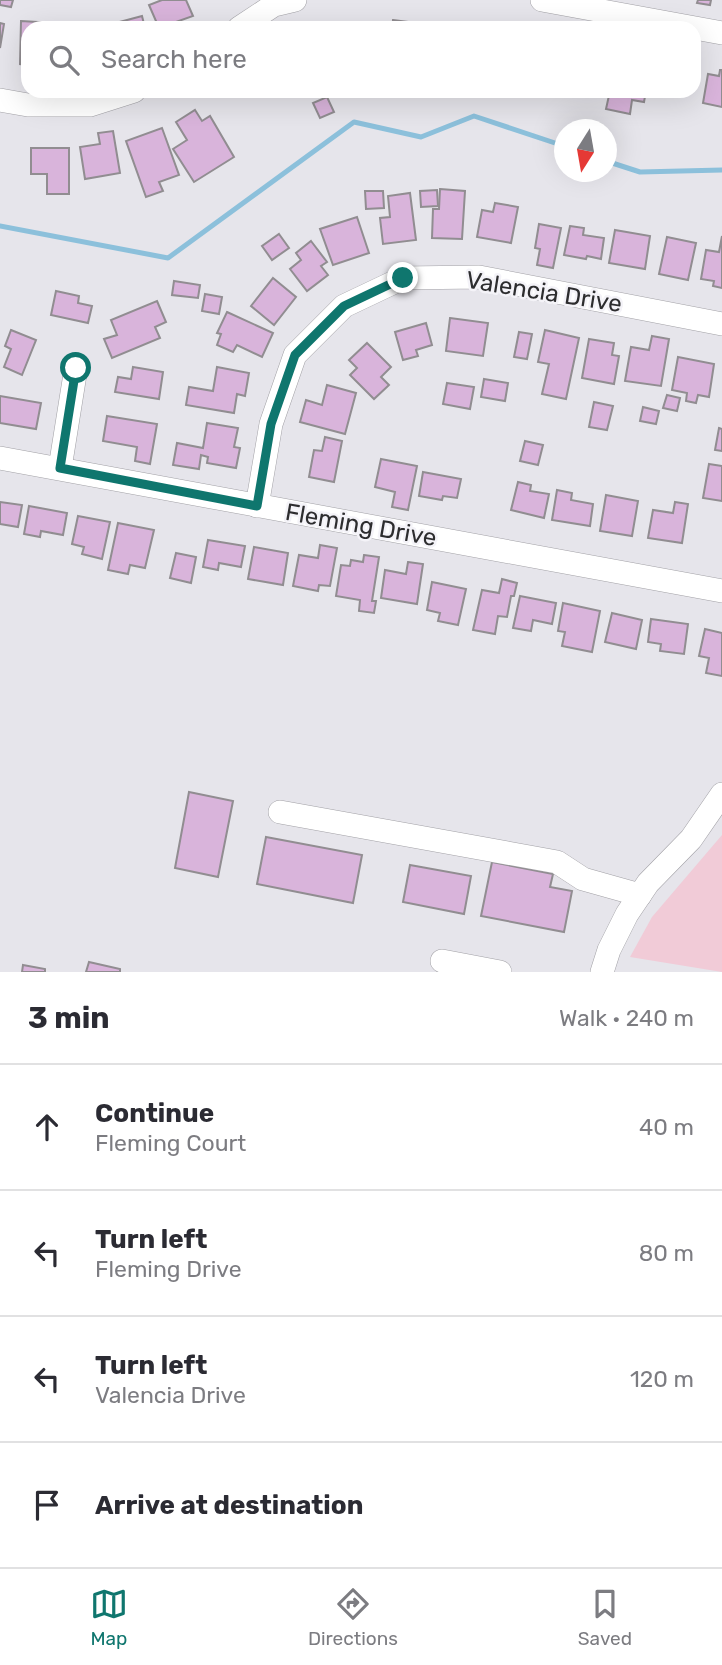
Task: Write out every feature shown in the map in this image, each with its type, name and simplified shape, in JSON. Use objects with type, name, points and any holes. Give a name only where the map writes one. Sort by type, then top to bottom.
[{"type":"street","points":[[250,21],[274,5],[295,0]]},
{"type":"street","points":[[542,0],[657,21]]},
{"type":"street","points":[[701,29],[722,33]]},
{"type":"street","points":[[0,100],[28,105],[90,106],[113,98]]},
{"type":"street","name":"Valencia Drive","points":[[257,506],[271,424],[295,355],[344,306],[403,278],[479,277],[722,324]]},
{"type":"street","points":[[60,468],[76,368]]},
{"type":"street","name":"Fleming Drive","points":[[0,458],[722,592]]},
{"type":"street","points":[[602,972],[609,950],[648,883],[691,839],[722,794]]},
{"type":"street","points":[[280,812],[557,862],[583,879],[640,895]]},
{"type":"street","points":[[442,961],[500,972]]},
{"type":"shaded area","points":[[722,835],[722,972],[630,957],[652,917]]},
{"type":"building","points":[[0,0],[13,0],[11,7],[0,5]]},
{"type":"building","points":[[162,0],[186,0],[193,16],[179,21],[156,21],[149,5]]},
{"type":"building","points":[[698,0],[711,0],[710,5],[697,3]]},
{"type":"building","points":[[142,16],[143,21],[123,21]]},
{"type":"building","points":[[0,23],[4,24],[0,48]]},
{"type":"building","points":[[720,70],[722,107],[703,103],[708,74],[719,76]]},
{"type":"building","points":[[327,98],[334,112],[320,118],[313,103]]},
{"type":"building","points":[[608,98],[645,98],[644,102],[632,100],[630,114],[606,109]]},
{"type":"building","points":[[195,110],[202,121],[210,116],[234,157],[194,182],[173,149],[187,140],[176,122]]},
{"type":"building","points":[[162,128],[179,175],[159,182],[163,191],[146,197],[126,141]]},
{"type":"building","points":[[113,131],[120,173],[85,179],[80,147],[100,144],[98,133]]},
{"type":"building","points":[[31,148],[69,148],[69,194],[47,194],[47,174],[31,174]]},
{"type":"building","points":[[440,189],[465,191],[462,239],[432,238],[433,209],[439,209]]},
{"type":"building","points":[[437,190],[438,206],[421,207],[420,191]]},
{"type":"building","points":[[365,191],[383,191],[384,208],[366,209]]},
{"type":"building","points":[[410,193],[416,240],[383,244],[380,218],[390,217],[388,196]]},
{"type":"building","points":[[495,203],[518,207],[511,243],[477,237],[482,210],[493,212]]},
{"type":"building","points":[[357,217],[369,253],[333,265],[320,229]]},
{"type":"building","points":[[539,224],[561,228],[553,268],[537,265],[540,249],[535,248]]},
{"type":"building","points":[[570,226],[584,228],[583,235],[604,238],[601,259],[564,255]]},
{"type":"building","points":[[615,230],[650,236],[645,269],[609,263]]},
{"type":"building","points":[[279,234],[289,248],[272,260],[262,246]]},
{"type":"building","points":[[722,236],[722,288],[713,286],[714,281],[701,279],[706,250],[719,252]]},
{"type":"building","points":[[667,237],[696,243],[688,280],[659,274]]},
{"type":"building","points":[[311,241],[327,262],[321,266],[328,275],[307,291],[290,269],[301,260],[296,253]]},
{"type":"building","points":[[273,278],[296,297],[274,325],[251,306]]},
{"type":"building","points":[[174,281],[200,285],[198,298],[172,295]]},
{"type":"building","points":[[56,291],[79,296],[78,303],[92,306],[88,323],[51,315]]},
{"type":"building","points":[[205,294],[222,297],[219,314],[202,311]]},
{"type":"building","points":[[157,301],[166,322],[155,327],[160,338],[112,358],[104,339],[117,335],[111,320]]},
{"type":"building","points":[[227,312],[273,333],[262,357],[237,345],[233,352],[217,345],[221,334],[217,333]]},
{"type":"building","points":[[450,318],[488,323],[483,356],[446,351]]},
{"type":"building","points":[[426,323],[432,345],[416,350],[418,356],[403,360],[395,332]]},
{"type":"building","points":[[11,330],[36,340],[22,375],[4,367],[11,349],[5,346]]},
{"type":"building","points":[[545,330],[579,338],[566,399],[542,394],[549,364],[538,362]]},
{"type":"building","points":[[519,332],[532,334],[527,359],[514,357]]},
{"type":"building","points":[[652,336],[669,339],[661,386],[625,381],[631,347],[649,350]]},
{"type":"building","points":[[589,339],[614,343],[612,355],[619,356],[614,384],[582,378]]},
{"type":"building","points":[[367,343],[391,367],[381,377],[389,385],[374,399],[350,375],[357,368],[349,360]]},
{"type":"building","points":[[678,357],[714,364],[709,397],[698,395],[696,403],[686,401],[687,393],[672,390]]},
{"type":"building","points":[[133,367],[163,372],[159,399],[115,392],[118,377],[131,379]]},
{"type":"building","points":[[217,367],[249,373],[245,396],[237,394],[234,413],[186,405],[189,387],[213,391]]},
{"type":"building","points":[[484,379],[508,383],[505,401],[481,397]]},
{"type":"building","points":[[447,383],[474,387],[470,409],[443,404]]},
{"type":"building","points":[[327,385],[356,393],[345,434],[300,422],[306,400],[322,405]]},
{"type":"building","points":[[667,395],[680,398],[677,411],[663,408]]},
{"type":"building","points":[[0,396],[41,403],[36,429],[0,423]]},
{"type":"building","points":[[594,402],[613,406],[607,430],[589,427]]},
{"type":"building","points":[[643,407],[659,411],[656,424],[640,421]]},
{"type":"building","points":[[107,416],[157,424],[150,464],[135,461],[137,447],[103,441]]},
{"type":"building","points":[[207,423],[238,428],[234,447],[240,448],[236,468],[207,463],[208,457],[201,455],[199,469],[173,465],[177,443],[203,448]]},
{"type":"building","points":[[719,428],[722,429],[722,451],[715,450]]},
{"type":"building","points":[[325,437],[342,441],[334,482],[309,477],[314,450],[322,451]]},
{"type":"building","points":[[525,441],[543,445],[538,465],[520,461]]},
{"type":"building","points":[[381,459],[417,466],[408,510],[392,507],[395,492],[375,487]]},
{"type":"building","points":[[709,464],[722,466],[722,501],[703,498]]},
{"type":"building","points":[[423,472],[461,479],[457,498],[443,496],[442,500],[419,496]]},
{"type":"building","points":[[518,482],[531,485],[530,491],[549,494],[544,518],[511,510]]},
{"type":"building","points":[[557,490],[572,493],[571,500],[593,504],[590,526],[552,520]]},
{"type":"building","points":[[606,495],[638,501],[632,536],[600,531]]},
{"type":"building","points":[[0,502],[22,505],[18,527],[0,524]]},
{"type":"building","points":[[675,502],[688,504],[682,543],[648,538],[653,510],[673,513]]},
{"type":"building","points":[[29,506],[67,513],[63,535],[41,531],[40,537],[24,534]]},
{"type":"building","points":[[78,516],[110,522],[102,559],[82,554],[84,547],[72,544]]},
{"type":"building","points":[[118,523],[154,530],[145,568],[130,565],[128,574],[108,570]]},
{"type":"building","points":[[208,540],[245,546],[241,567],[219,563],[218,570],[203,567]]},
{"type":"building","points":[[320,545],[337,548],[330,586],[319,585],[318,591],[293,586],[299,555],[318,558]]},
{"type":"building","points":[[254,547],[288,553],[283,585],[248,579]]},
{"type":"building","points":[[176,553],[196,557],[191,583],[170,578]]},
{"type":"building","points":[[364,555],[379,557],[372,601],[376,601],[374,613],[359,611],[360,600],[336,596],[341,565],[350,566],[351,560],[363,562]]},
{"type":"building","points":[[408,562],[423,564],[417,604],[381,598],[385,570],[406,574]]},
{"type":"building","points":[[502,579],[517,583],[507,617],[498,616],[495,634],[473,630],[482,590],[499,593]]},
{"type":"building","points":[[432,582],[466,589],[458,625],[438,621],[440,613],[427,610]]},
{"type":"building","points":[[520,596],[556,603],[552,624],[533,620],[531,631],[513,628]]},
{"type":"building","points":[[563,603],[600,611],[592,652],[562,646],[565,632],[558,631]]},
{"type":"building","points":[[612,613],[642,620],[636,649],[605,642]]},
{"type":"building","points":[[651,619],[688,624],[684,654],[660,651],[661,644],[648,642]]},
{"type":"building","points":[[705,629],[722,633],[722,676],[706,673],[709,658],[699,656]]},
{"type":"building","points":[[189,792],[233,801],[218,877],[175,868]]},
{"type":"building","points":[[266,837],[362,855],[353,903],[257,884]]},
{"type":"building","points":[[492,862],[553,874],[550,887],[572,891],[564,932],[481,916]]},
{"type":"building","points":[[410,865],[471,876],[464,914],[403,902]]},
{"type":"building","points":[[89,962],[120,969],[120,972],[86,972]]},
{"type":"building","points":[[23,965],[45,969],[45,972],[22,972]]},
{"type":"waterway","points":[[0,226],[168,258],[354,122],[421,137],[474,116],[554,143]]},
{"type":"waterway","points":[[617,165],[640,172],[722,170]]},
{"type":"route","points":[[76,368],[60,468],[257,506],[271,424],[295,355],[344,306],[403,278]]}]
